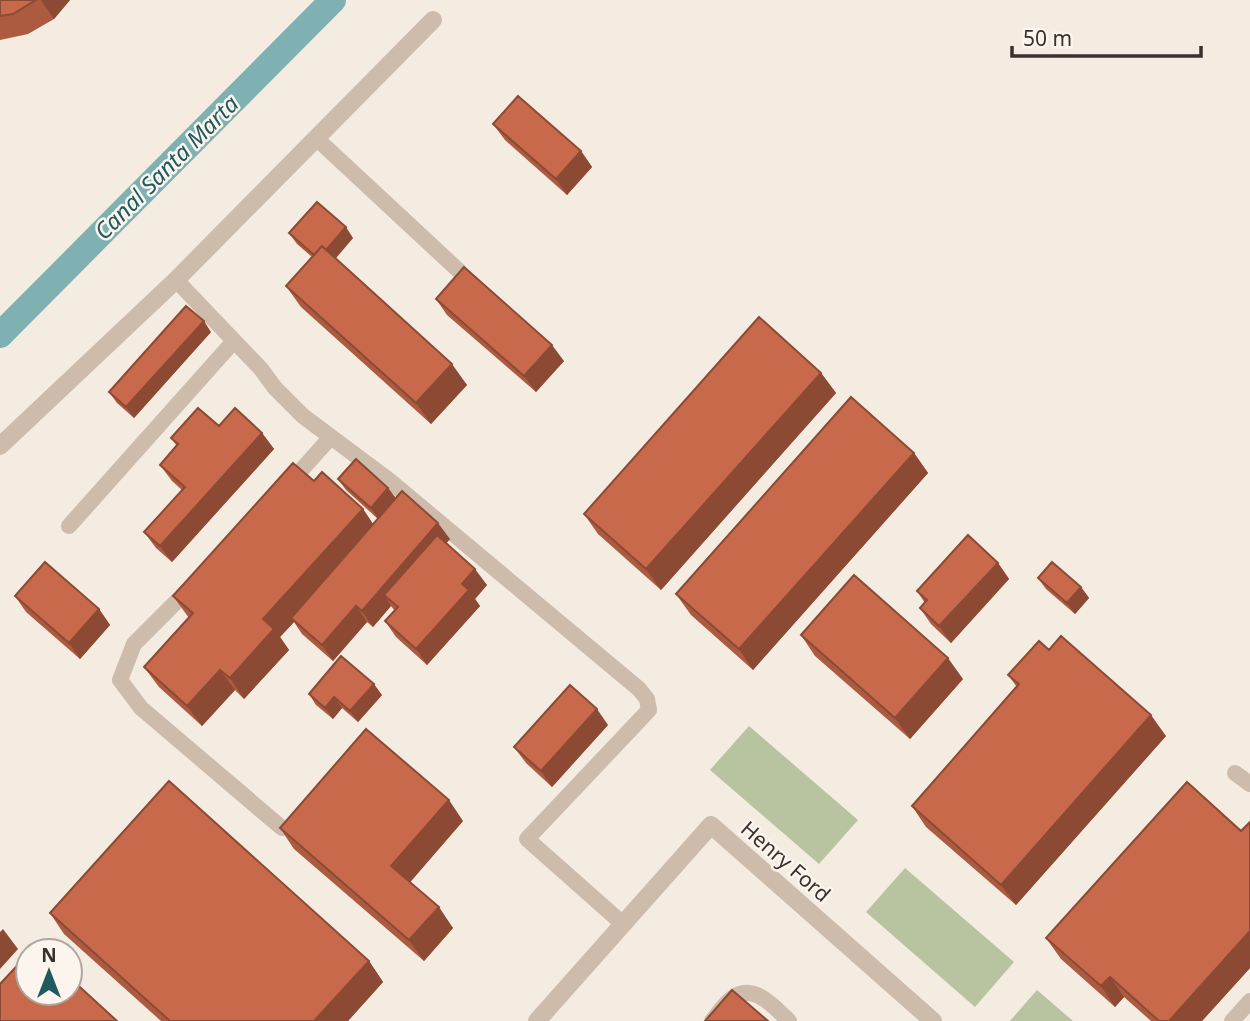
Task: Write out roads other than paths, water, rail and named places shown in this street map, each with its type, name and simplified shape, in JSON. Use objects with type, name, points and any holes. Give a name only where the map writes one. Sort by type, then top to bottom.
[{"type":"street","points":[[0,446],[176,280],[433,20]]},
{"type":"street","name":"Henry Ford","points":[[537,1021],[712,825],[933,1021]]},
{"type":"lane","points":[[316,138],[459,271]]},
{"type":"lane","points":[[176,280],[285,398],[330,438],[390,481],[639,689],[646,699],[649,710],[527,839],[623,924]]},
{"type":"lane","points":[[69,526],[234,341]]},
{"type":"lane","points":[[274,499],[330,438]]},
{"type":"lane","points":[[202,576],[134,644],[120,680],[141,708],[282,828]]},
{"type":"lane","points":[[1235,772],[1250,784]]},
{"type":"lane","points":[[712,1021],[732,997],[747,993],[763,996],[789,1021]]},
{"type":"lane","points":[[1232,1021],[1250,1001]]},
{"type":"waterway","name":"Canal Santa Marta","points":[[0,335],[333,0]]}]
